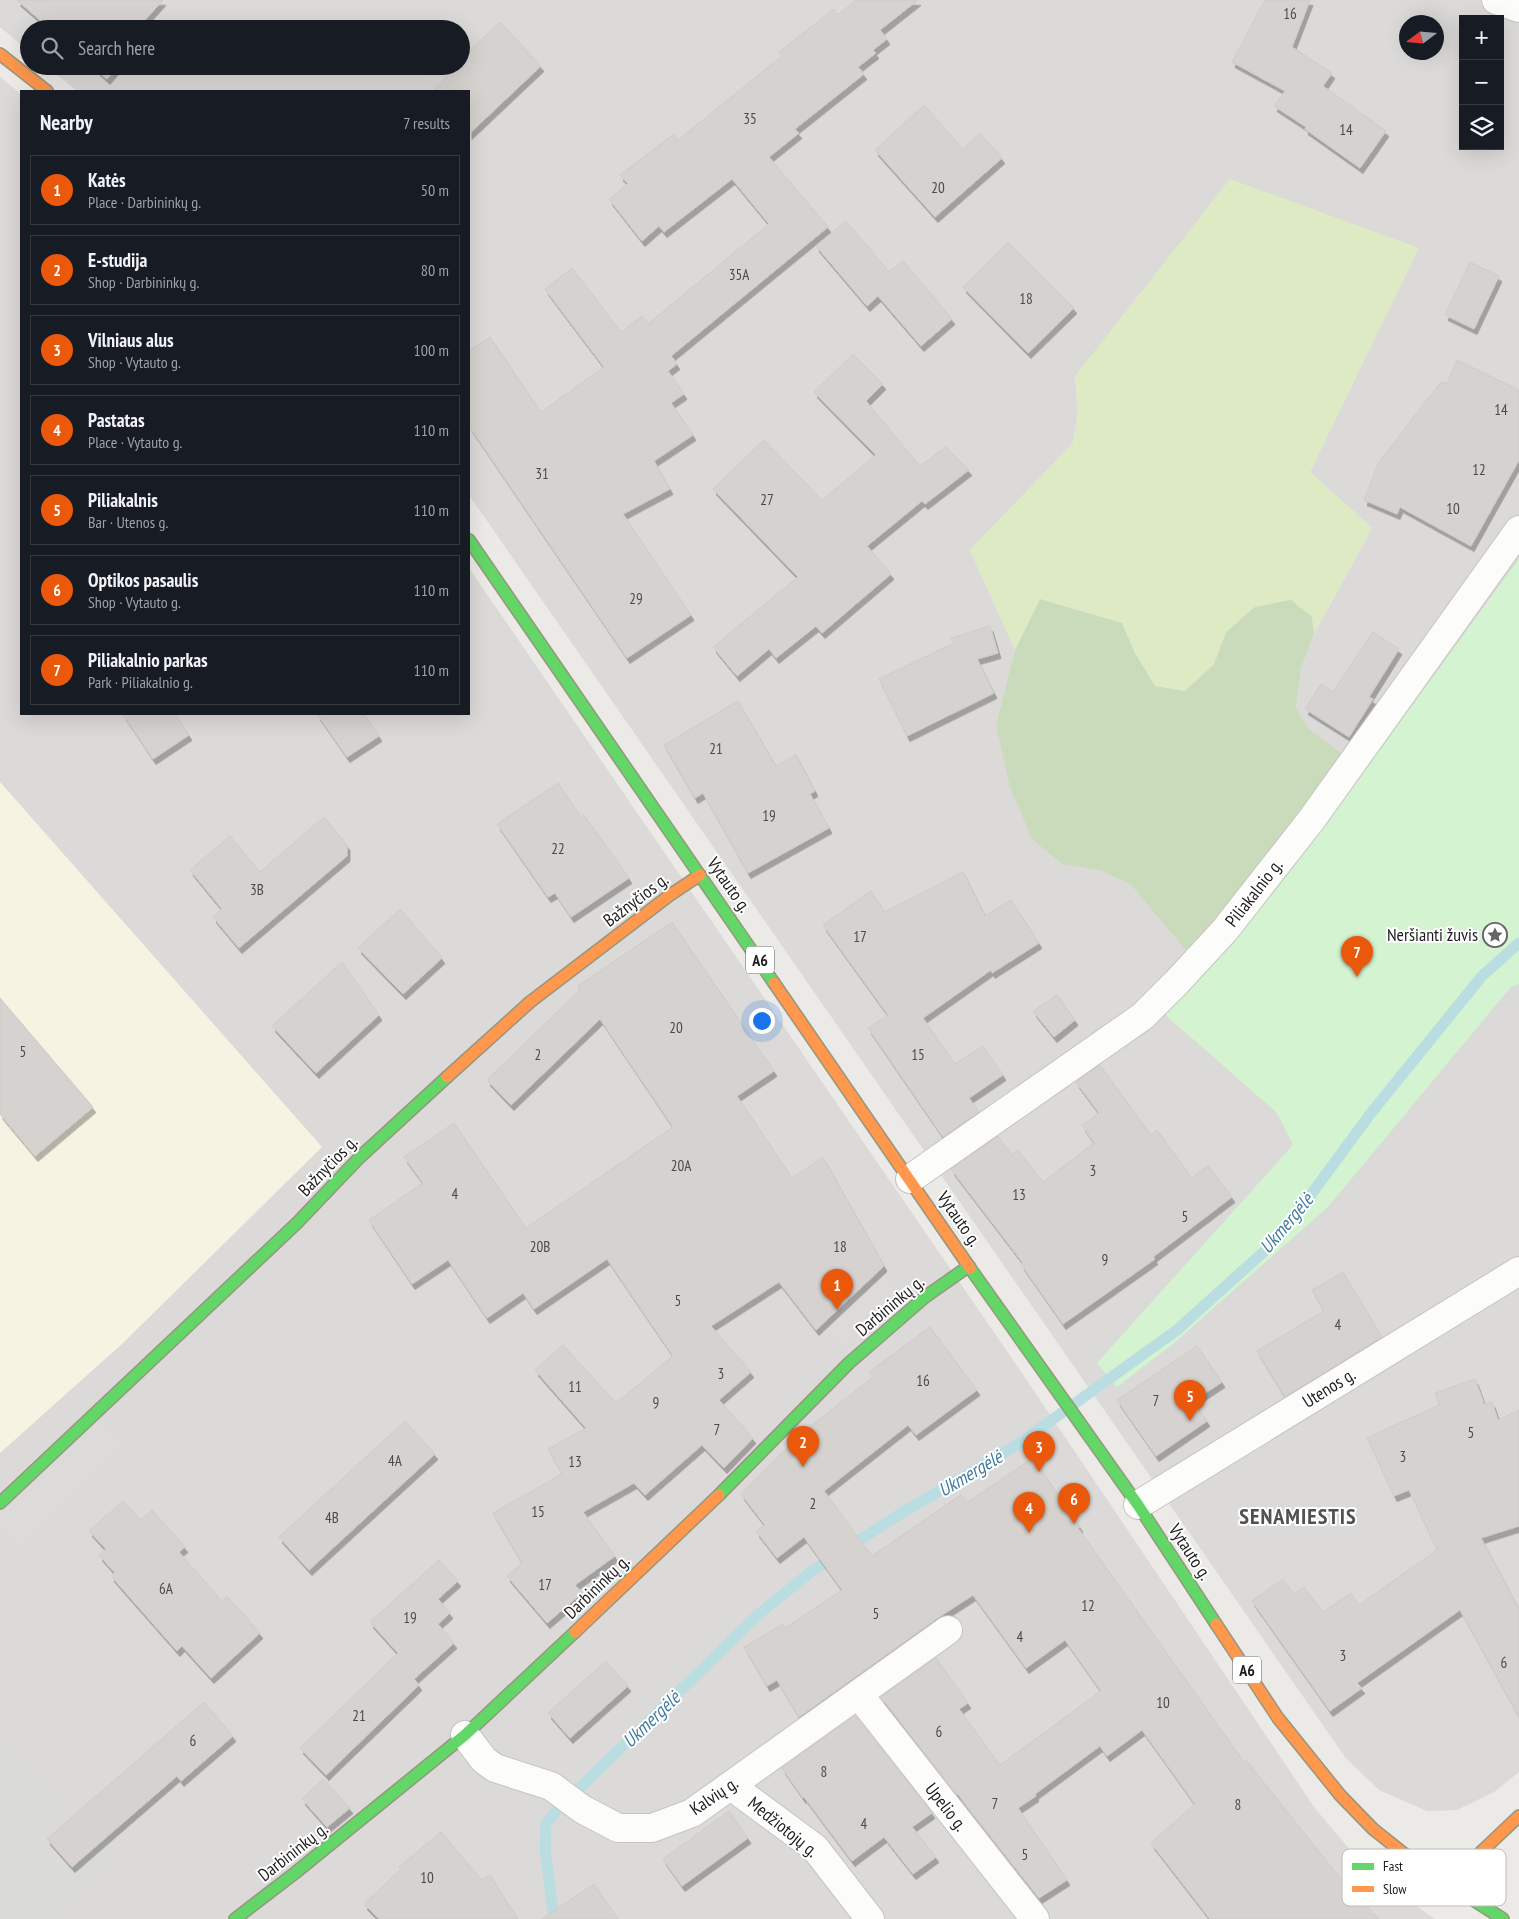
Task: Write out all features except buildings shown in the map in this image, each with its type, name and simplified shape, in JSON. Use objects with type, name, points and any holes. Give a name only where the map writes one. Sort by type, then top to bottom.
[{"type":"main road","points":[[0,54],[20,70]]},
{"type":"main road","points":[[27,75],[46,90]]},
{"type":"main road","name":"Vytauto g.","points":[[470,541],[969,1266],[1138,1505],[1278,1718],[1340,1795],[1373,1829],[1398,1849]]},
{"type":"main road","name":"Bažnyčios g.","points":[[0,1503],[297,1223],[360,1157],[524,1008],[670,895],[700,875]]},
{"type":"main road","name":"Darbininkų g.","points":[[235,1919],[295,1873],[465,1735],[701,1513],[849,1363],[925,1297],[969,1266]]},
{"type":"main road","points":[[1484,1849],[1519,1816]]},
{"type":"main road","name":"A6","points":[[1483,1906],[1503,1919]]},
{"type":"street","points":[[1496,0],[1519,8]]},
{"type":"street","name":"Piliakalnio g.","points":[[910,1179],[1143,1016],[1177,982],[1225,930],[1312,819],[1519,530]]},
{"type":"street","name":"Utenos g.","points":[[1138,1505],[1519,1272]]},
{"type":"street","name":"Kalvių g.","points":[[465,1735],[484,1760],[495,1768],[551,1786],[582,1809],[618,1828],[652,1828],[692,1813],[948,1630]]},
{"type":"street","name":"Upelio g.","points":[[858,1695],[1034,1919]]},
{"type":"street","name":"Medžiotojų g.","points":[[731,1786],[814,1848],[870,1919]]},
{"type":"shaded area","points":[[0,0],[1519,0],[1519,559],[1365,770],[1309,729],[1296,708],[1301,669],[1314,634],[1372,528],[1310,472],[1418,248],[1075,376],[1078,412],[1073,443],[970,550],[1015,650],[996,725],[1062,864],[1102,871],[1131,885],[1203,969],[1163,1012],[1277,1113],[1293,1145],[1097,1363],[1117,1387],[1328,1207],[1510,988],[1519,984],[1519,1772],[1494,1792],[1457,1810],[1427,1811],[1379,1790],[1345,1757],[470,496],[470,90],[76,90],[58,75],[470,75],[470,20],[20,20],[20,44],[0,27]]},
{"type":"shaded area","points":[[0,77],[20,93],[20,715],[470,715],[470,569],[1026,1379],[1314,1807],[1349,1849],[1342,1849],[1342,1906],[1416,1906],[1435,1919],[0,1919]]},
{"type":"shaded area","points":[[0,782],[322,1147],[122,1344],[0,1453]]},
{"type":"shaded area","points":[[884,1275],[901,1295],[842,1347],[825,1327]]},
{"type":"shaded area","points":[[95,1412],[125,1443],[18,1548],[0,1530],[0,1503]]},
{"type":"shaded area","points":[[0,1735],[76,1813],[115,1858],[48,1919],[0,1919]]},
{"type":"green space","points":[[1230,179],[1419,248],[1310,472],[1372,528],[1314,634],[1312,617],[1226,632],[1214,664],[1185,691],[1155,686],[1135,653],[1122,623],[1040,599],[1015,650],[970,550],[1073,443],[1078,412],[1075,376]]},
{"type":"green space","points":[[1519,559],[1519,984],[1510,988],[1328,1207],[1173,1344],[1117,1387],[1097,1363],[1293,1145],[1277,1113],[1162,1012],[1202,969],[1131,885],[1102,871],[1062,864],[1032,839],[1010,787],[996,725],[1015,650],[1040,599],[1122,623],[1135,653],[1155,686],[1185,691],[1214,664],[1226,632],[1255,607],[1291,600],[1312,617],[1314,634],[1301,669],[1296,708],[1309,729],[1365,770]]},
{"type":"green space","points":[[1519,559],[1519,984],[1510,988],[1328,1207],[1173,1344],[1117,1387],[1097,1363],[1293,1145],[1277,1113],[1162,1012],[1203,969],[1365,770]]},
{"type":"waterway","name":"Ukmergėlė","points":[[849,1547],[895,1517],[1017,1445],[1177,1330],[1269,1247],[1304,1204],[1371,1113],[1482,976],[1519,943]]},
{"type":"waterway","name":"Ukmergėlė","points":[[554,1919],[545,1850],[546,1824],[560,1807],[760,1613],[812,1571],[835,1556]]},
{"type":"traffic: fast","points":[[470,541],[774,983]]},
{"type":"traffic: fast","points":[[0,1503],[297,1223],[360,1157],[447,1077]]},
{"type":"traffic: fast","points":[[719,1495],[849,1363],[925,1297],[969,1266]]},
{"type":"traffic: fast","points":[[970,1268],[1138,1505],[1216,1624]]},
{"type":"traffic: fast","points":[[235,1919],[295,1873],[465,1735],[575,1632]]},
{"type":"traffic: fast","points":[[1483,1906],[1503,1919]]},
{"type":"traffic: slow","points":[[0,54],[20,70]]},
{"type":"traffic: slow","points":[[27,75],[46,90]]},
{"type":"traffic: slow","points":[[447,1077],[530,1002],[670,895],[700,875]]},
{"type":"traffic: slow","points":[[774,983],[970,1268]]},
{"type":"traffic: slow","points":[[575,1632],[719,1495]]},
{"type":"traffic: slow","points":[[1216,1624],[1278,1718],[1340,1795],[1373,1829],[1398,1849]]},
{"type":"traffic: slow","points":[[1484,1849],[1519,1816]]},
{"type":"place","name":"Neršianti žuvis","points":[[1495,935]]},
{"type":"place","name":"Piliakalnio parkas","points":[[1357,977]]},
{"type":"place","name":"Katės","points":[[837,1310]]},
{"type":"place","name":"Piliakalnis","points":[[1190,1421]]},
{"type":"place","name":"E-studija","points":[[803,1467]]},
{"type":"place","name":"Vilniaus alus","points":[[1039,1472]]},
{"type":"place","name":"Optikos pasaulis","points":[[1074,1524]]},
{"type":"place","name":"Pastatas","points":[[1029,1533]]},
{"type":"district","name":"SENAMIESTIS","points":[[1298,1516]]}]
